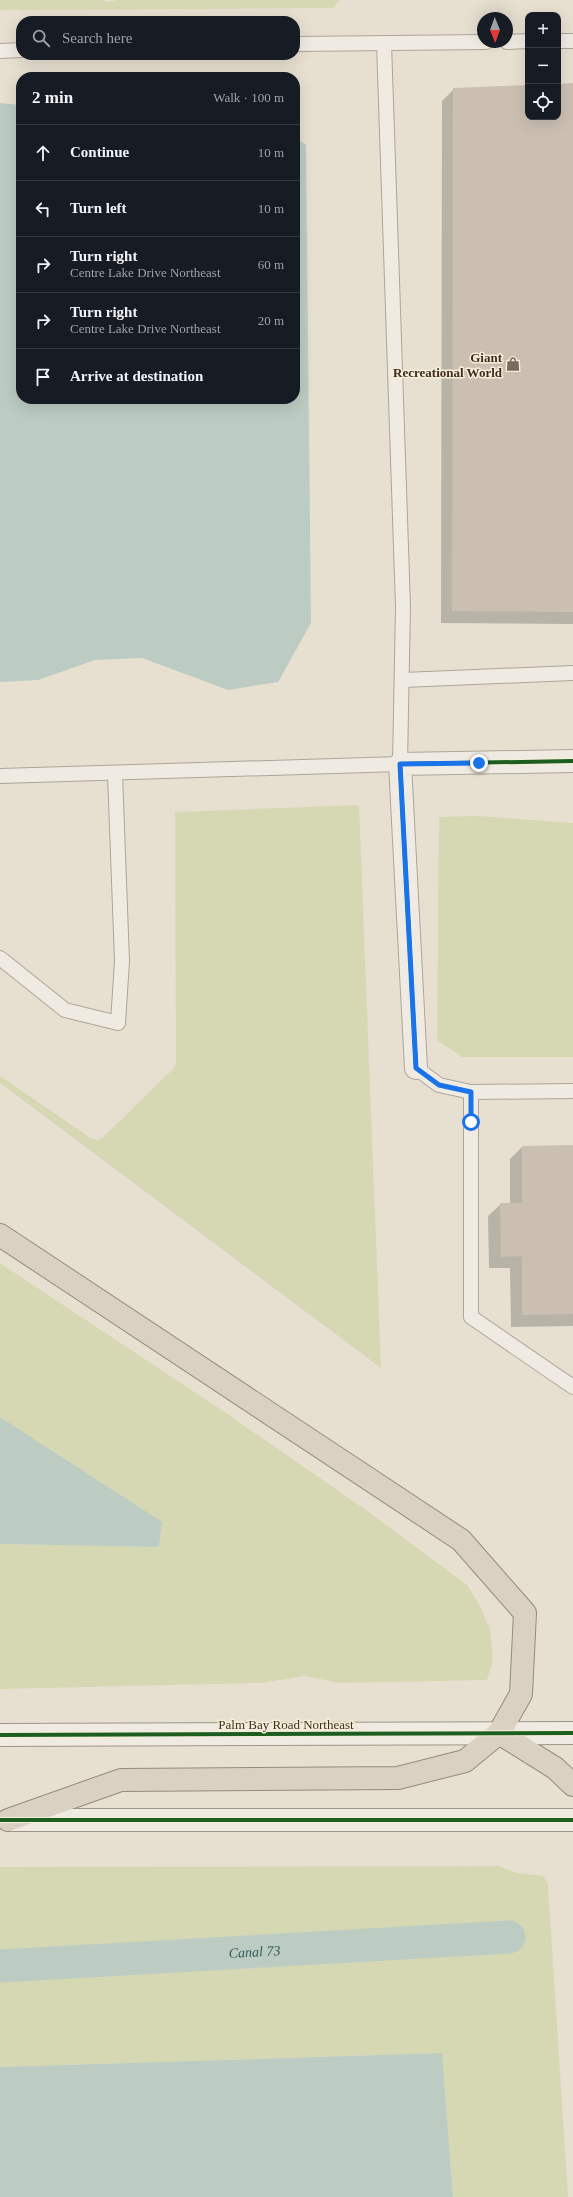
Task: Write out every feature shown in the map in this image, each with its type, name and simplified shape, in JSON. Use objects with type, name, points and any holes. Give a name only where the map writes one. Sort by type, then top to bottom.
[{"type":"highway","points":[[0,1235],[461,1540],[525,1613],[521,1694],[499,1733],[465,1760],[398,1778],[120,1780],[4,1820]]},
{"type":"highway","points":[[499,1733],[555,1768],[573,1785]]},
{"type":"main road","points":[[416,1068],[400,764],[573,761]]},
{"type":"main road","name":"Palm Bay Road Northeast","points":[[0,1736],[573,1733]]},
{"type":"main road","points":[[4,1820],[573,1820]]},
{"type":"lane","points":[[561,41],[573,41]]},
{"type":"lane","points":[[300,44],[477,42]]},
{"type":"lane","points":[[513,42],[525,42]]},
{"type":"lane","points":[[0,776],[114,774],[400,764],[403,680],[403,606],[384,43]]},
{"type":"lane","points":[[0,51],[16,50]]},
{"type":"lane","points":[[403,680],[573,673]]},
{"type":"lane","points":[[0,958],[65,1010],[118,1023],[122,961],[114,774]]},
{"type":"lane","points":[[416,1068],[439,1085],[471,1092],[573,1091]]},
{"type":"lane","points":[[471,1092],[471,1316],[573,1386]]},
{"type":"green space","points":[[0,0],[102,0],[108,2],[117,0],[340,0],[333,8],[0,10]]},
{"type":"green space","points":[[359,805],[381,1368],[0,1083],[0,1076],[89,1137],[97,1140],[102,1138],[171,1071],[176,1064],[175,812]]},
{"type":"green space","points":[[478,816],[573,823],[573,1057],[462,1057],[437,1040],[439,817]]},
{"type":"green space","points":[[0,1263],[223,1411],[366,1510],[467,1585],[480,1606],[490,1629],[493,1660],[487,1680],[340,1683],[305,1676],[261,1683],[0,1689],[0,1544],[159,1547],[162,1523],[0,1417]]},
{"type":"green space","points":[[498,1866],[517,1873],[544,1876],[548,1885],[568,2197],[453,2197],[442,2053],[0,2067],[0,1867]]},
{"type":"shaded area","points":[[0,103],[16,105],[16,404],[300,404],[300,141],[306,145],[311,623],[278,682],[228,690],[142,658],[95,660],[38,680],[0,682]]},
{"type":"shaded area","points":[[0,1417],[162,1522],[159,1547],[0,1544]]},
{"type":"shaded area","points":[[442,2053],[453,2197],[0,2197],[0,2067]]},
{"type":"building","name":"Giant Recreational World","points":[[573,83],[573,612],[452,611],[453,88],[525,85],[525,120],[561,120],[561,84]]},
{"type":"building","points":[[573,1145],[573,1314],[522,1315],[522,1256],[501,1257],[500,1203],[522,1203],[522,1146]]},
{"type":"waterway","name":"Canal 73","points":[[0,1966],[509,1937]]},
{"type":"cycle path","points":[[416,1068],[400,764],[573,761]]},
{"type":"cycle path","points":[[0,1735],[573,1733]]},
{"type":"cycle path","points":[[0,1820],[573,1820]]},
{"type":"place","name":"Giant Recreational World","points":[[513,364]]},
{"type":"route","points":[[471,1122],[471,1092],[439,1085],[416,1068],[400,764],[479,763]]}]
